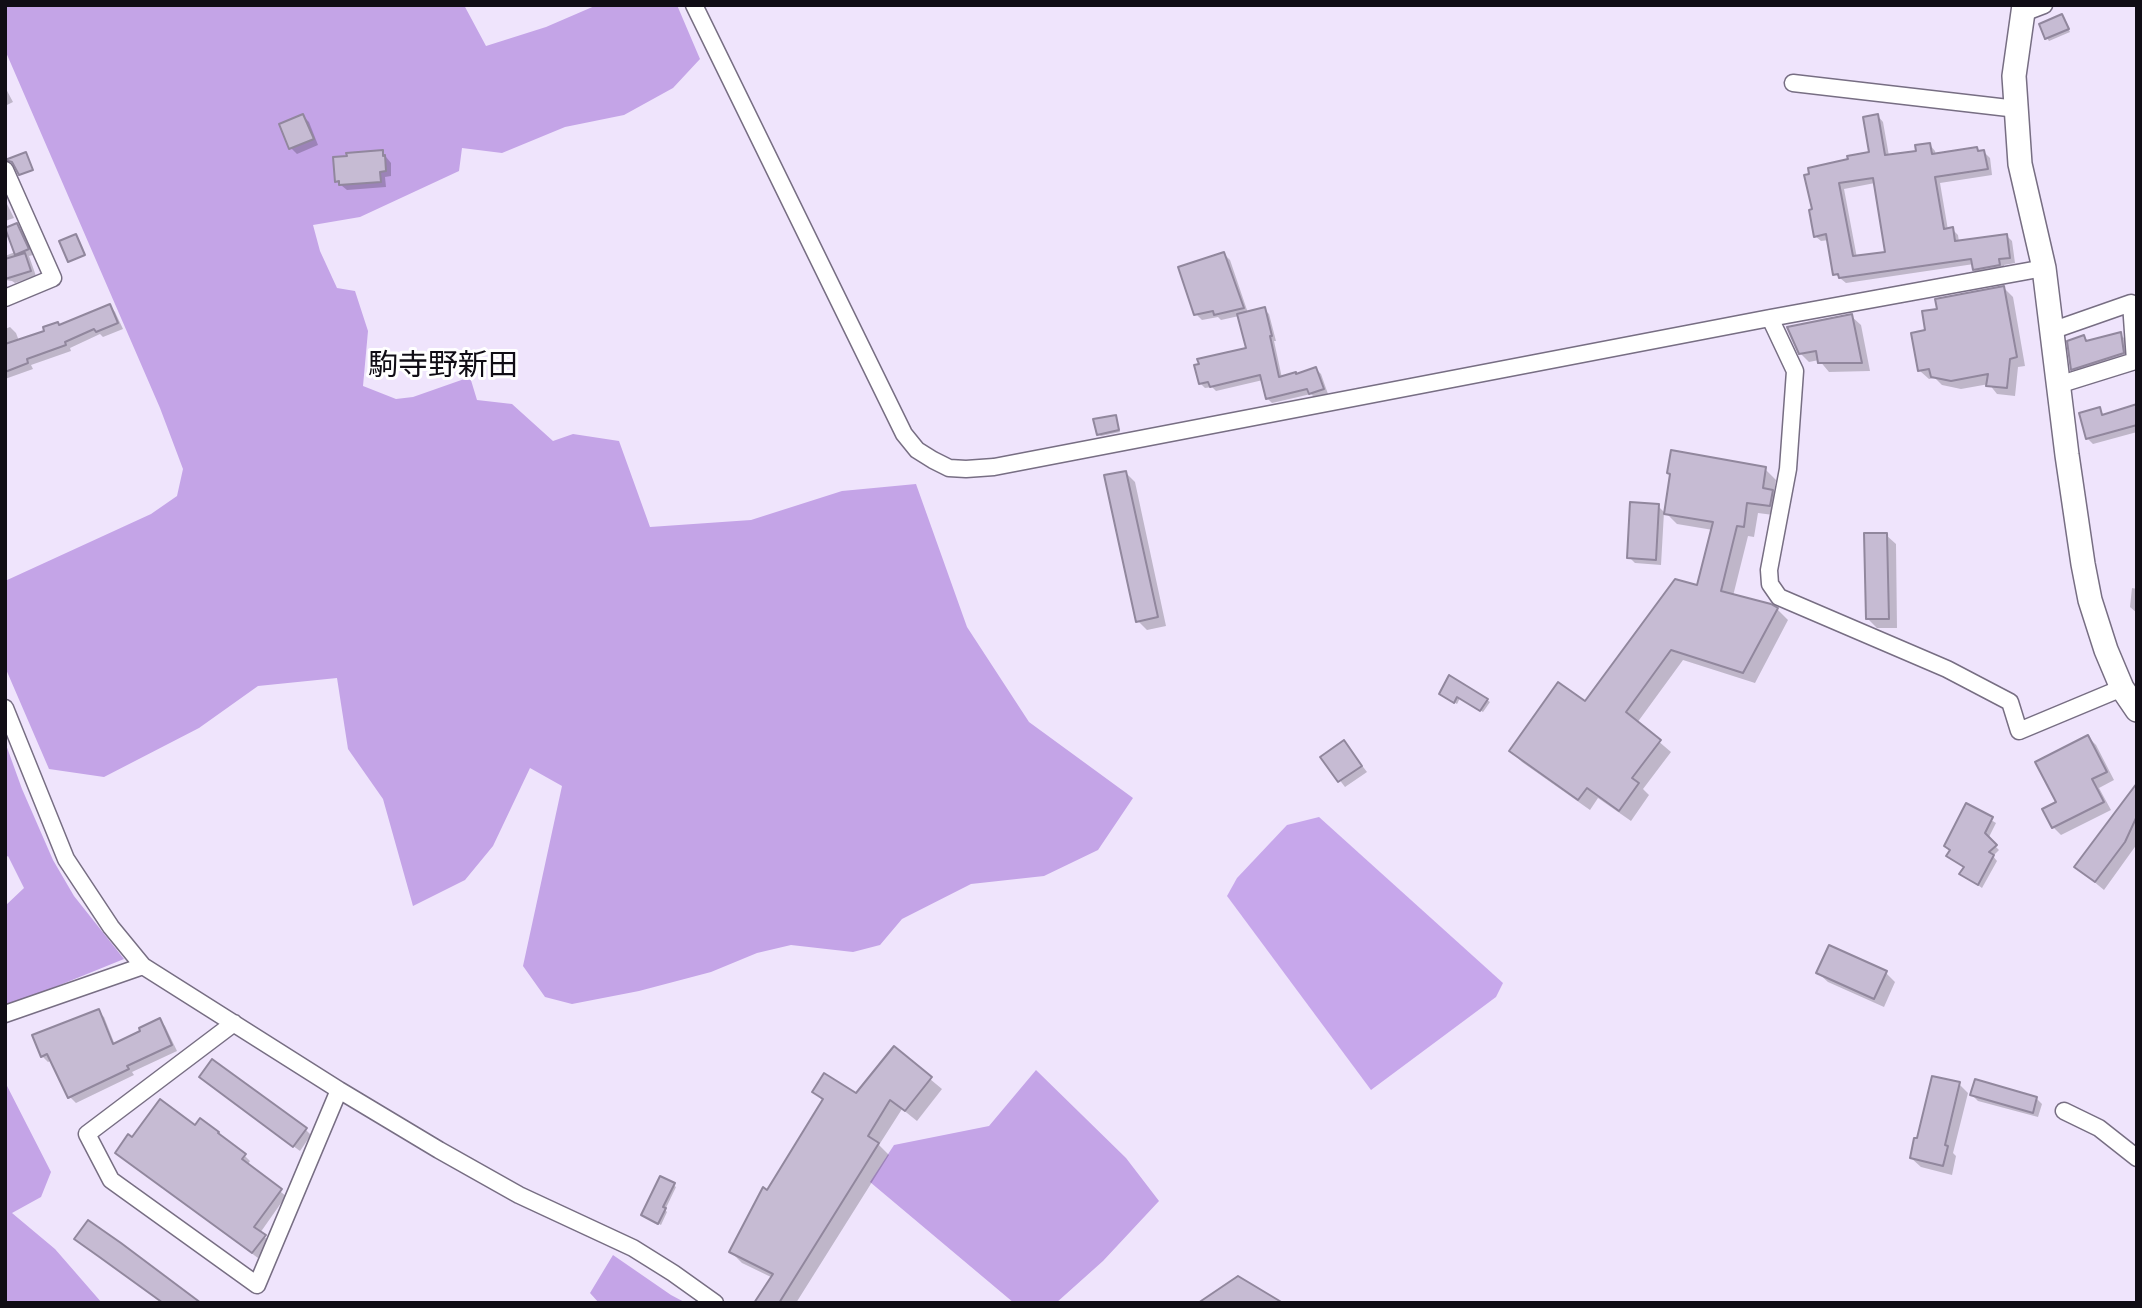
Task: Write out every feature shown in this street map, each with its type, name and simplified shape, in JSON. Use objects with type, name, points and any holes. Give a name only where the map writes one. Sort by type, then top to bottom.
[{"type":"street","points":[[694,5],[904,434],[918,450],[949,468],[994,467],[2044,268]]},
{"type":"street","points":[[2030,8],[2014,76],[2020,164],[2044,268],[2067,455],[2088,588],[2106,650],[2130,684],[2137,710]]},
{"type":"street","points":[[1793,83],[2017,109]]},
{"type":"street","points":[[5,170],[52,278],[5,298]]},
{"type":"street","points":[[2050,331],[2131,303],[2135,360],[2058,386]]},
{"type":"street","points":[[1770,318],[1795,372],[1788,469],[1769,570],[1770,584],[1779,597],[1947,669],[2010,702],[2020,731],[2130,684]]},
{"type":"street","points":[[5,708],[66,859],[111,927],[144,966],[339,1090],[519,1195],[633,1248],[715,1303]]},
{"type":"street","points":[[5,1014],[144,966]]},
{"type":"street","points":[[234,1023],[87,1134],[111,1180],[257,1285],[339,1090]]},
{"type":"street","points":[[2064,1111],[2099,1128],[2137,1158]]},
{"type":"shaded area","points":[[5,5],[464,5],[486,46],[546,27],[597,5],[677,5],[700,59],[673,88],[624,115],[565,127],[502,153],[462,148],[459,171],[360,217],[313,225],[320,251],[337,288],[355,291],[368,331],[363,386],[396,399],[413,397],[470,377],[477,400],[512,404],[553,441],[573,434],[619,441],[650,527],[751,520],[842,491],[916,484],[967,627],[1029,722],[1133,798],[1098,850],[1044,876],[971,884],[902,919],[880,945],[853,952],[791,945],[757,953],[711,972],[639,991],[572,1004],[545,997],[523,966],[562,786],[530,768],[493,846],[465,880],[413,906],[383,799],[348,749],[337,678],[258,686],[199,728],[104,777],[49,769],[5,667],[5,581],[151,514],[177,496],[183,469],[160,408],[5,50]]},
{"type":"shaded area","points":[[5,742],[53,860],[74,896],[124,959],[8,1006],[5,1001],[5,906],[24,888],[8,856],[5,858]]},
{"type":"shaded area","points":[[1319,817],[1503,983],[1496,997],[1371,1090],[1227,896],[1237,878],[1287,825]]},
{"type":"shaded area","points":[[1036,1070],[1126,1158],[1159,1201],[1103,1261],[1056,1303],[1014,1303],[870,1182],[894,1145],[989,1126]]},
{"type":"shaded area","points":[[5,1082],[51,1172],[41,1197],[12,1213],[55,1249],[102,1303],[5,1303]]},
{"type":"shaded area","points":[[613,1255],[686,1303],[599,1303],[590,1293]]},
{"type":"building","points":[[2062,14],[2069,29],[2045,39],[2039,24]]},
{"type":"building","points":[[303,114],[314,139],[289,149],[279,124]]},
{"type":"building","points":[[1878,114],[1885,155],[1916,151],[1915,145],[1930,143],[1932,154],[1977,147],[1978,151],[1984,150],[1988,169],[1935,177],[1944,229],[1953,227],[1955,241],[2007,234],[2010,258],[1999,259],[2000,265],[1973,270],[1971,259],[1839,278],[1838,274],[1833,275],[1826,234],[1814,237],[1809,210],[1812,209],[1804,175],[1809,174],[1808,168],[1869,152],[1863,117]],"holes":[[[1873,178],[1885,252],[1853,256],[1839,183]]]},
{"type":"building","points":[[383,150],[386,171],[380,172],[381,182],[339,185],[339,181],[335,182],[333,157],[347,156],[346,153]]},
{"type":"building","points":[[26,152],[33,170],[19,175],[12,162],[5,160]]},
{"type":"building","points":[[17,223],[29,249],[15,255],[5,228]]},
{"type":"building","points":[[76,234],[85,255],[68,262],[59,241]]},
{"type":"building","points":[[1224,252],[1244,308],[1214,315],[1213,311],[1194,315],[1178,267]]},
{"type":"building","points":[[25,253],[31,271],[5,279],[5,259]]},
{"type":"building","points":[[2004,286],[2017,357],[2010,359],[2007,388],[1986,386],[1988,374],[1951,381],[1931,377],[1929,369],[1918,371],[1911,333],[1925,330],[1922,311],[1937,309],[1935,299]]},
{"type":"building","points":[[110,304],[118,323],[96,332],[94,329],[65,342],[66,345],[27,359],[28,363],[5,372],[5,344],[44,331],[43,327],[58,322],[59,325]]},
{"type":"building","points":[[1265,307],[1279,377],[1316,367],[1324,389],[1309,394],[1307,389],[1266,399],[1260,375],[1210,387],[1208,382],[1199,384],[1194,365],[1199,364],[1197,359],[1246,348],[1237,314]]},
{"type":"building","points":[[1852,314],[1862,363],[1818,363],[1816,351],[1799,354],[1787,327]]},
{"type":"building","points":[[2121,332],[2124,353],[2071,370],[2067,341],[2084,335],[2086,341]]},
{"type":"building","points":[[2137,404],[2137,425],[2086,439],[2079,413],[2100,407],[2102,415]]},
{"type":"building","points":[[1116,415],[1119,430],[1097,435],[1093,419]]},
{"type":"building","points":[[1671,450],[1766,467],[1763,488],[1773,490],[1770,506],[1747,503],[1744,527],[1737,526],[1721,591],[1778,608],[1743,673],[1671,650],[1626,712],[1661,740],[1632,778],[1639,783],[1619,811],[1587,788],[1578,800],[1509,751],[1558,682],[1585,701],[1675,579],[1697,585],[1713,522],[1664,514]]},
{"type":"building","points":[[1126,471],[1158,617],[1136,622],[1104,475]]},
{"type":"building","points":[[1630,502],[1659,504],[1656,560],[1627,558]]},
{"type":"building","points":[[1864,533],[1887,533],[1889,619],[1866,619]]},
{"type":"building","points":[[1449,675],[1488,699],[1480,711],[1457,697],[1454,703],[1439,694]]},
{"type":"building","points":[[2088,735],[2107,772],[2092,779],[2104,802],[2052,828],[2042,809],[2056,802],[2035,762]]},
{"type":"building","points":[[1344,740],[1362,766],[1338,782],[1320,757]]},
{"type":"building","points":[[2137,783],[2137,816],[2125,842],[2095,882],[2074,867]]},
{"type":"building","points":[[1966,803],[1993,817],[1985,833],[1997,845],[1989,852],[1994,855],[1978,885],[1959,874],[1964,867],[1946,856],[1950,850],[1944,846]]},
{"type":"building","points":[[1829,945],[1887,971],[1874,999],[1816,973]]},
{"type":"building","points":[[99,1009],[113,1044],[160,1018],[172,1045],[68,1098],[47,1054],[41,1057],[32,1035]]},
{"type":"building","points":[[894,1046],[932,1077],[905,1111],[890,1100],[868,1136],[879,1143],[779,1303],[754,1303],[773,1274],[729,1252],[763,1187],[767,1190],[823,1099],[812,1092],[824,1073],[856,1093]]},
{"type":"building","points":[[212,1059],[307,1128],[293,1147],[199,1077]]},
{"type":"building","points":[[1932,1076],[1960,1082],[1945,1145],[1948,1146],[1943,1166],[1910,1158]]},
{"type":"building","points":[[1975,1079],[2037,1097],[2033,1113],[1970,1095]]},
{"type":"building","points":[[160,1099],[195,1125],[200,1118],[219,1132],[246,1154],[242,1159],[282,1189],[254,1227],[266,1235],[252,1253],[115,1153],[128,1134],[132,1137]]},
{"type":"building","points":[[660,1176],[675,1183],[658,1224],[641,1215]]},
{"type":"building","points":[[88,1220],[201,1303],[163,1303],[74,1239]]},
{"type":"building","points":[[1238,1276],[1283,1303],[1198,1303]]},
{"type":"district","name":"駒寺野新田","points":[[443,367]]}]
